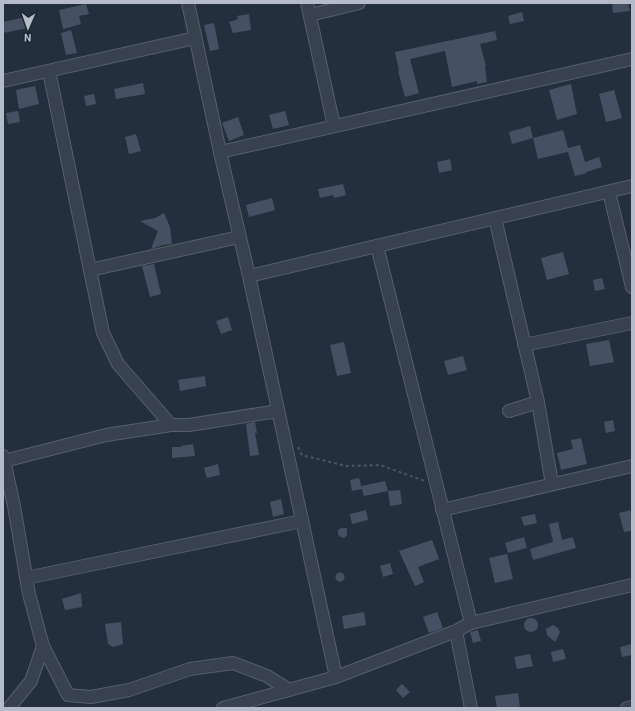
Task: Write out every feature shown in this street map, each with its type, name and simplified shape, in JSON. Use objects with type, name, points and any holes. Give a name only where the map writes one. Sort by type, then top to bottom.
[{"type":"street","points":[[188,3],[336,678]]},
{"type":"street","points":[[334,126],[308,9],[359,3]]},
{"type":"street","points":[[3,81],[195,38]]},
{"type":"street","points":[[220,152],[632,59]]},
{"type":"street","points":[[48,71],[103,333],[118,364],[171,425]]},
{"type":"street","points":[[249,276],[632,186]]},
{"type":"street","points":[[609,192],[632,287]]},
{"type":"street","points":[[495,218],[538,402],[552,484]]},
{"type":"street","points":[[90,270],[240,236]]},
{"type":"street","points":[[377,246],[471,623]]},
{"type":"street","points":[[524,345],[632,323]]},
{"type":"street","points":[[509,411],[538,402]]},
{"type":"street","points":[[278,411],[188,425],[171,425],[106,435],[4,459],[14,506],[26,578],[43,646],[68,696],[92,697],[129,690],[190,669],[233,663],[267,676],[289,690]]},
{"type":"street","points":[[442,510],[632,466]]},
{"type":"street","points":[[26,578],[302,521]]},
{"type":"street","points":[[223,708],[336,678],[456,631],[471,623],[632,585]]},
{"type":"street","points":[[456,631],[471,708]]},
{"type":"street","points":[[8,708],[31,682],[43,646]]},
{"type":"street","points":[[627,708],[632,707]]},
{"type":"path","points":[[295,442],[302,455],[346,466],[380,464],[436,484]]},
{"type":"building","points":[[612,3],[628,3],[630,11],[613,13]]},
{"type":"building","points":[[86,4],[89,14],[79,16],[81,24],[63,29],[59,10]]},
{"type":"building","points":[[522,12],[524,21],[510,24],[508,16]]},
{"type":"building","points":[[249,14],[251,30],[233,33],[229,22],[238,19],[237,16]]},
{"type":"building","points":[[25,17],[28,28],[3,33],[3,22]]},
{"type":"building","points":[[214,23],[219,49],[210,51],[204,25]]},
{"type":"building","points":[[71,30],[77,53],[66,55],[61,33]]},
{"type":"building","points":[[495,31],[497,40],[480,44],[486,66],[487,82],[477,84],[477,81],[452,87],[445,51],[410,59],[419,93],[405,97],[395,52]]},
{"type":"building","points":[[143,83],[145,94],[116,99],[114,89]]},
{"type":"building","points":[[571,84],[577,114],[557,120],[549,90]]},
{"type":"building","points":[[35,86],[39,104],[19,109],[16,90]]},
{"type":"building","points":[[614,90],[622,118],[606,122],[599,94]]},
{"type":"building","points":[[94,94],[96,104],[86,106],[84,96]]},
{"type":"building","points":[[18,111],[20,122],[8,124],[6,113]]},
{"type":"building","points":[[285,111],[289,125],[273,129],[269,115]]},
{"type":"building","points":[[238,117],[244,135],[229,141],[222,123]]},
{"type":"building","points":[[530,126],[533,138],[512,144],[509,132]]},
{"type":"building","points":[[563,130],[568,148],[580,145],[585,162],[599,157],[602,167],[575,176],[568,152],[538,159],[533,138]]},
{"type":"building","points":[[136,134],[141,151],[129,154],[125,137]]},
{"type":"building","points":[[450,159],[452,170],[439,173],[437,162]]},
{"type":"building","points":[[343,184],[346,195],[334,198],[333,195],[320,198],[318,189]]},
{"type":"building","points":[[272,198],[275,210],[249,217],[246,205]]},
{"type":"building","points":[[164,213],[170,227],[172,244],[151,249],[158,231],[140,221],[155,218]]},
{"type":"building","points":[[563,252],[569,274],[547,280],[541,258]]},
{"type":"building","points":[[154,264],[161,294],[150,297],[142,266]]},
{"type":"building","points":[[602,278],[605,289],[595,291],[593,280]]},
{"type":"building","points":[[228,317],[232,330],[221,334],[216,321]]},
{"type":"building","points":[[609,340],[614,362],[590,366],[586,344]]},
{"type":"building","points":[[344,342],[351,373],[337,376],[330,345]]},
{"type":"building","points":[[463,356],[467,370],[448,375],[444,361]]},
{"type":"building","points":[[205,376],[206,386],[180,391],[178,380]]},
{"type":"building","points":[[613,420],[615,431],[606,433],[604,422]]},
{"type":"building","points":[[255,422],[257,433],[255,433],[259,455],[250,456],[246,424]]},
{"type":"building","points":[[581,438],[587,464],[561,470],[557,453],[573,449],[571,440]]},
{"type":"building","points":[[193,444],[195,456],[172,458],[172,447],[182,447],[181,446]]},
{"type":"building","points":[[218,464],[220,475],[207,478],[204,468]]},
{"type":"building","points":[[359,478],[362,489],[352,491],[350,480]]},
{"type":"building","points":[[385,481],[388,491],[364,496],[361,486]]},
{"type":"building","points":[[400,490],[402,504],[390,506],[388,491]]},
{"type":"building","points":[[281,499],[284,514],[273,517],[270,502]]},
{"type":"building","points":[[366,510],[368,520],[352,524],[350,514]]},
{"type":"building","points":[[630,510],[632,531],[624,532],[619,513]]},
{"type":"building","points":[[535,514],[537,523],[524,526],[521,517]]},
{"type":"building","points":[[558,522],[562,540],[573,537],[576,548],[533,560],[530,549],[553,542],[549,524]]},
{"type":"building","points":[[341,528],[347,528],[347,535],[344,538],[338,534],[338,530]]},
{"type":"building","points":[[524,537],[527,548],[508,553],[505,543]]},
{"type":"building","points":[[432,540],[439,559],[418,567],[424,582],[415,586],[399,551]]},
{"type":"building","points":[[507,554],[513,579],[495,583],[489,558]]},
{"type":"building","points":[[390,563],[393,574],[383,577],[380,566]]},
{"type":"building","points":[[340,572],[345,577],[340,582],[335,577]]},
{"type":"building","points":[[81,593],[82,607],[65,610],[62,599]]},
{"type":"building","points":[[364,612],[366,625],[344,629],[342,616]]},
{"type":"building","points":[[437,612],[443,628],[429,633],[423,617]]},
{"type":"building","points":[[531,618],[536,620],[538,625],[536,630],[531,632],[526,630],[524,625],[526,620]]},
{"type":"building","points":[[121,622],[123,644],[113,647],[108,644],[105,624]]},
{"type":"building","points":[[553,625],[558,628],[560,632],[555,642],[547,635],[546,629]]},
{"type":"building","points":[[478,630],[481,641],[473,643],[470,632]]},
{"type":"building","points":[[632,644],[632,655],[622,657],[620,647]]},
{"type":"building","points":[[563,649],[566,659],[553,662],[551,652]]},
{"type":"building","points":[[530,654],[533,666],[517,669],[514,657]]},
{"type":"building","points":[[402,684],[410,692],[403,698],[396,690]]},
{"type":"building","points":[[518,693],[520,708],[497,708],[495,696]]}]
